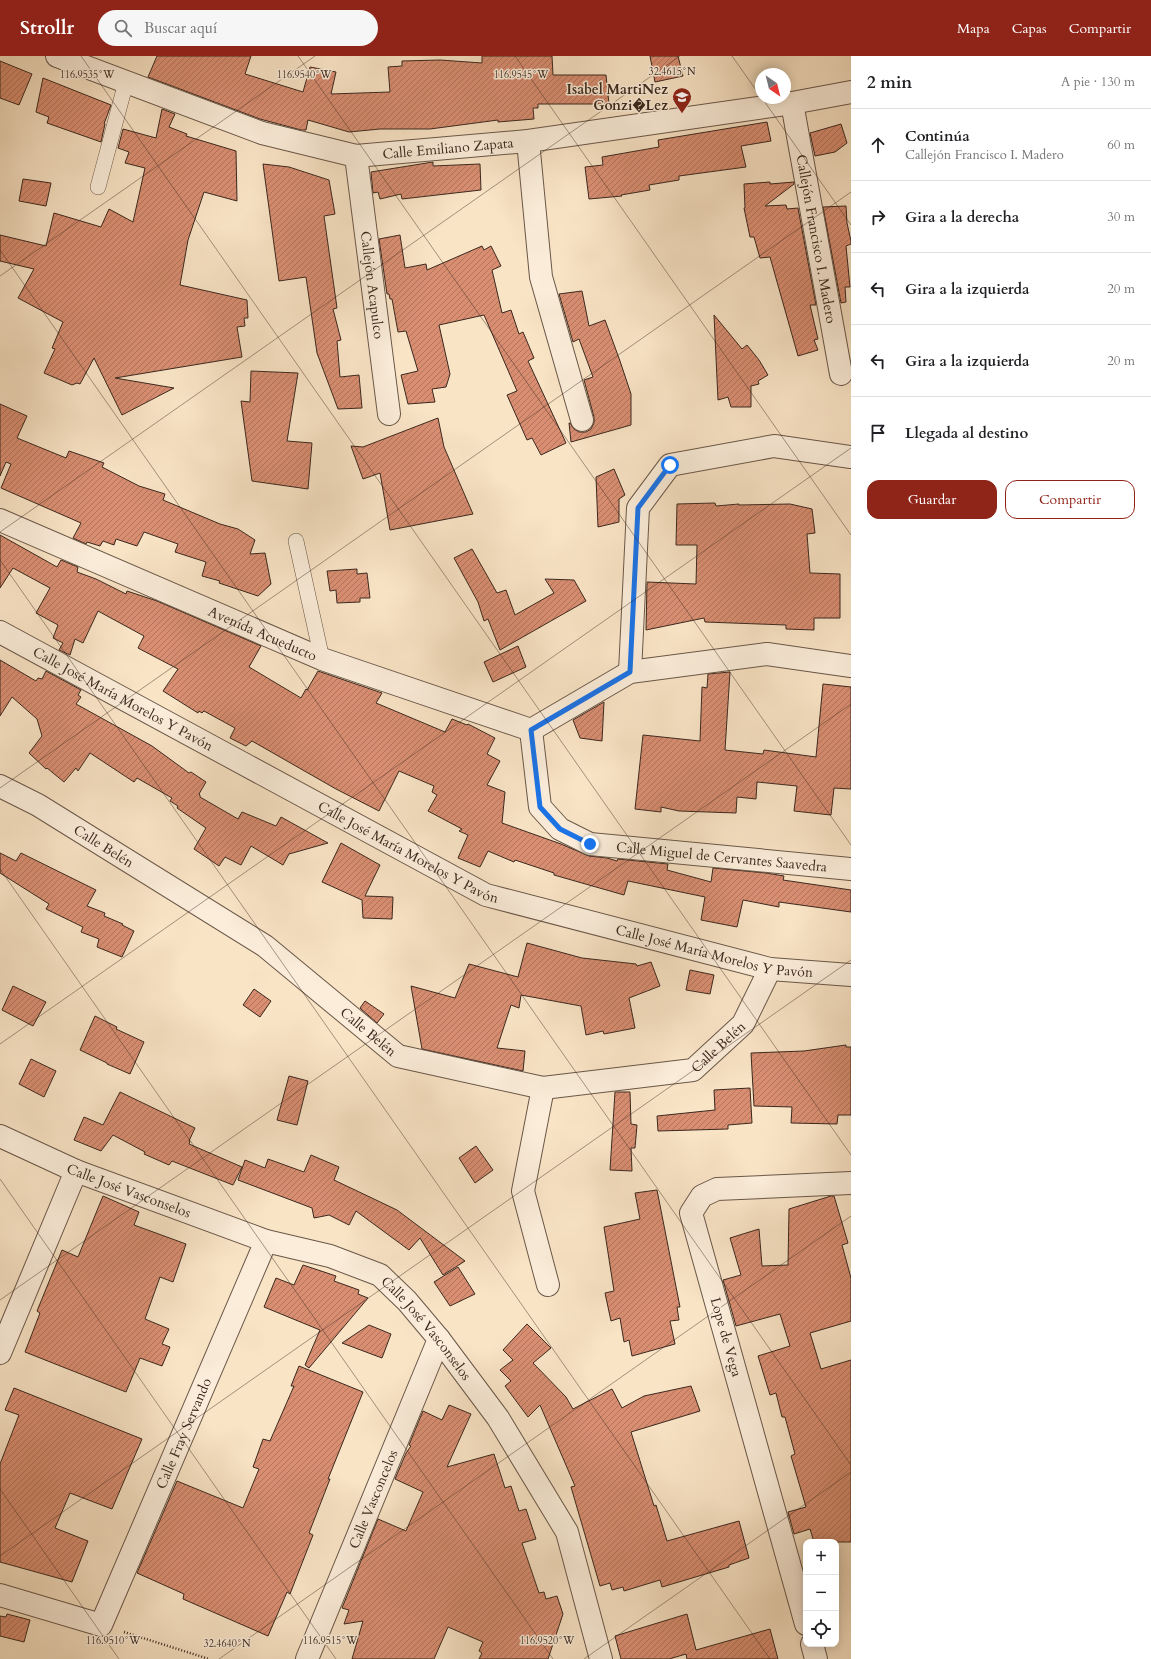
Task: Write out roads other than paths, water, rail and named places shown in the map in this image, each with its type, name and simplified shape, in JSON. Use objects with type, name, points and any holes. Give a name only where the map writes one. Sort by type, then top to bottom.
[{"type":"street","name":"Calle Emiliano Zapata","points":[[57,56],[262,133],[356,156],[528,141],[792,103],[851,92]]},
{"type":"street","name":"Callejón Francisco I. Madero","points":[[792,103],[841,374]]},
{"type":"street","points":[[528,141],[541,277],[582,420]]},
{"type":"street","name":"Callejón Acapulco","points":[[356,156],[389,414]]},
{"type":"street","points":[[630,672],[638,508],[670,465],[774,446],[851,457]]},
{"type":"street","name":"Avenida Acueducto","points":[[0,520],[322,659],[531,730]]},
{"type":"street","name":"Calle José María Morelos Y Pavón","points":[[0,632],[486,895],[770,969],[851,975]]},
{"type":"street","points":[[531,730],[630,672],[767,654],[851,666]]},
{"type":"street","name":"Calle Miguel de Cervantes Saavedra","points":[[531,730],[540,807],[560,829],[590,844],[851,869]]},
{"type":"street","name":"Calle Belén","points":[[0,786],[38,805],[265,946],[398,1056],[543,1088],[693,1070],[743,1024],[770,969]]},
{"type":"street","points":[[543,1088],[523,1190],[548,1285]]},
{"type":"street","name":"Calle José Vasconselos","points":[[0,1136],[76,1171],[266,1241],[330,1256],[380,1275],[407,1301],[439,1339],[498,1418],[566,1532],[601,1659]]},
{"type":"street","points":[[0,1353],[76,1171]]},
{"type":"street","name":"Lope de Vega","points":[[803,1613],[691,1213],[702,1196],[717,1189],[851,1183]]},
{"type":"street","name":"Calle Fray Servando","points":[[0,1594],[101,1625],[266,1241]]},
{"type":"street","name":"Calle Vasconcelos","points":[[307,1659],[439,1339]]},
{"type":"street","points":[[813,1647],[816,1659]]},
{"type":"lane","points":[[98,187],[126,82]]},
{"type":"lane","points":[[296,540],[322,659]]},
{"type":"place","name":"Isabel MartiNez Gonzi�Lez","points":[[682,114]]}]
